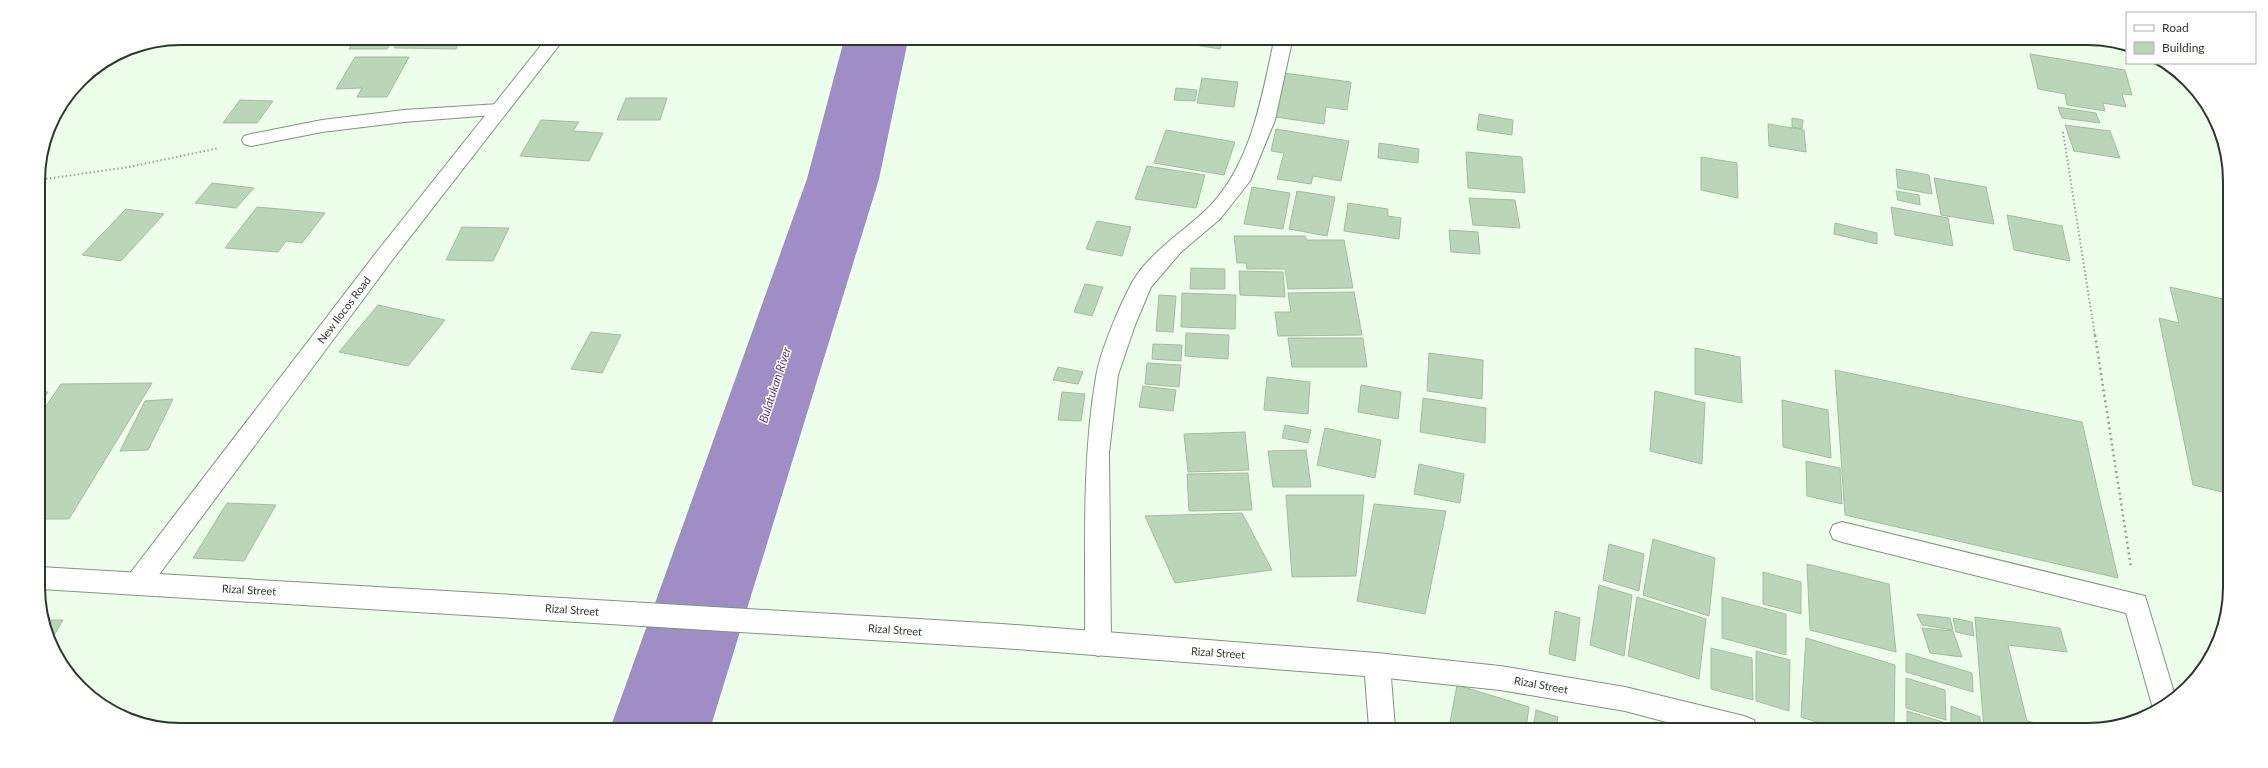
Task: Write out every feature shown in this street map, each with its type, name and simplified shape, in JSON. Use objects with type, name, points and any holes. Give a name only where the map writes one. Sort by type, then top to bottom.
[{"type":"street","name":"New Ilocos Road","points":[[137,584],[386,254],[550,45]]},
{"type":"street","points":[[1098,644],[1098,453],[1107,375],[1124,325],[1142,283],[1174,247],[1213,214],[1240,181],[1266,120],[1282,45]]},
{"type":"street","points":[[251,140],[344,123],[404,116],[499,110]]},
{"type":"street","points":[[1842,532],[2136,604],[2163,700]]},
{"type":"street","name":"Rizal Street","points":[[45,578],[1002,636],[1377,665],[1500,678],[1625,699],[1720,723]]},
{"type":"street","points":[[1377,665],[1382,723]]},
{"type":"path","points":[[2063,132],[2136,604]]},
{"type":"path","points":[[45,179],[119,171],[156,164],[251,140]]},
{"type":"building","points":[[352,45],[390,45],[387,49],[349,49]]},
{"type":"building","points":[[396,45],[458,45],[456,49],[394,48]]},
{"type":"building","points":[[1195,45],[1222,45],[1220,49]]},
{"type":"building","points":[[2030,54],[2125,70],[2132,95],[2122,94],[2126,107],[2103,103],[2105,111],[2067,105],[2065,94],[2038,89]]},
{"type":"building","points":[[355,57],[409,57],[387,97],[357,97],[362,88],[336,89]]},
{"type":"building","points":[[1284,73],[1351,82],[1347,110],[1326,107],[1324,124],[1275,117]]},
{"type":"building","points":[[1202,78],[1238,82],[1234,107],[1197,103]]},
{"type":"building","points":[[1176,88],[1197,90],[1195,101],[1174,100]]},
{"type":"building","points":[[626,98],[667,98],[660,120],[617,120]]},
{"type":"building","points":[[240,100],[273,101],[257,123],[223,123]]},
{"type":"building","points":[[2058,107],[2096,113],[2100,123],[2062,118]]},
{"type":"building","points":[[1479,114],[1513,120],[1512,135],[1477,130]]},
{"type":"building","points":[[1792,118],[1803,120],[1802,129],[1792,127]]},
{"type":"building","points":[[541,120],[579,122],[573,131],[603,133],[589,161],[520,156]]},
{"type":"building","points":[[1768,124],[1804,130],[1806,152],[1769,146]]},
{"type":"building","points":[[2065,125],[2110,131],[2120,158],[2074,151]]},
{"type":"building","points":[[1276,129],[1349,141],[1341,181],[1313,176],[1311,184],[1277,179],[1284,153],[1271,151]]},
{"type":"building","points":[[1166,130],[1235,142],[1224,175],[1154,163]]},
{"type":"building","points":[[1379,143],[1419,149],[1418,163],[1378,158]]},
{"type":"building","points":[[1466,152],[1522,157],[1525,193],[1468,188]]},
{"type":"building","points":[[1701,157],[1737,163],[1738,198],[1701,190]]},
{"type":"building","points":[[1147,166],[1205,175],[1196,208],[1135,199]]},
{"type":"building","points":[[1896,169],[1929,175],[1932,194],[1898,188]]},
{"type":"building","points":[[1934,178],[1986,187],[1994,224],[1941,215]]},
{"type":"building","points":[[212,183],[254,188],[236,208],[195,203]]},
{"type":"building","points":[[1252,187],[1290,193],[1283,229],[1244,224]]},
{"type":"building","points":[[1297,191],[1335,197],[1327,236],[1289,229]]},
{"type":"building","points":[[1896,191],[1919,195],[1920,205],[1898,200]]},
{"type":"building","points":[[1469,198],[1515,200],[1520,228],[1473,225]]},
{"type":"building","points":[[1348,203],[1388,209],[1388,216],[1401,218],[1399,239],[1344,231]]},
{"type":"building","points":[[257,207],[325,213],[302,243],[286,241],[278,252],[225,248]]},
{"type":"building","points":[[1891,207],[1948,218],[1953,246],[1895,235]]},
{"type":"building","points":[[126,209],[164,214],[121,261],[82,255]]},
{"type":"building","points":[[2007,215],[2062,226],[2070,261],[2014,250]]},
{"type":"building","points":[[1097,221],[1131,227],[1122,256],[1086,249]]},
{"type":"building","points":[[1835,223],[1877,233],[1877,244],[1834,234]]},
{"type":"building","points":[[462,227],[509,228],[493,261],[446,260]]},
{"type":"building","points":[[1449,230],[1478,232],[1480,254],[1451,252]]},
{"type":"building","points":[[1234,236],[1305,236],[1307,240],[1344,240],[1353,288],[1288,289],[1285,269],[1247,269],[1246,263],[1237,263]]},
{"type":"building","points":[[1191,268],[1225,269],[1225,289],[1190,289]]},
{"type":"building","points":[[1239,271],[1283,272],[1285,297],[1240,295]]},
{"type":"building","points":[[1085,284],[1103,287],[1092,316],[1074,312]]},
{"type":"building","points":[[2170,287],[2223,299],[2223,492],[2193,485],[2159,318],[2179,323]]},
{"type":"building","points":[[1354,292],[1362,335],[1278,336],[1275,312],[1291,312],[1288,293]]},
{"type":"building","points":[[1182,293],[1236,295],[1235,329],[1181,327]]},
{"type":"building","points":[[1159,295],[1176,296],[1173,332],[1156,331]]},
{"type":"building","points":[[378,305],[445,320],[408,366],[339,352]]},
{"type":"building","points":[[591,332],[621,335],[602,373],[571,369]]},
{"type":"building","points":[[1186,333],[1229,335],[1228,359],[1185,356]]},
{"type":"building","points":[[1288,338],[1363,338],[1367,367],[1292,367]]},
{"type":"building","points":[[1153,344],[1182,345],[1181,361],[1152,359]]},
{"type":"building","points":[[1695,348],[1740,357],[1742,403],[1695,394]]},
{"type":"building","points":[[1429,353],[1483,360],[1482,399],[1427,391]]},
{"type":"building","points":[[1147,363],[1181,365],[1179,387],[1145,384]]},
{"type":"building","points":[[1058,367],[1083,372],[1078,384],[1053,380]]},
{"type":"building","points":[[1835,370],[2082,422],[2118,578],[1845,515]]},
{"type":"building","points":[[1267,377],[1310,382],[1308,414],[1264,410]]},
{"type":"building","points":[[152,383],[69,519],[45,519],[45,408],[61,384]]},
{"type":"building","points":[[1361,385],[1401,392],[1398,419],[1358,412]]},
{"type":"building","points":[[1143,386],[1176,390],[1173,411],[1139,407]]},
{"type":"building","points":[[1655,391],[1705,403],[1702,464],[1650,451]]},
{"type":"building","points":[[1062,392],[1085,394],[1081,421],[1058,420]]},
{"type":"building","points":[[1423,398],[1486,408],[1485,443],[1420,432]]},
{"type":"building","points":[[173,399],[148,450],[120,451],[145,401]]},
{"type":"building","points":[[1782,400],[1828,410],[1831,458],[1783,447]]},
{"type":"building","points":[[1285,425],[1311,430],[1308,443],[1282,438]]},
{"type":"building","points":[[1325,428],[1381,440],[1375,478],[1317,465]]},
{"type":"building","points":[[1245,432],[1249,470],[1188,472],[1184,434]]},
{"type":"building","points":[[1306,450],[1311,487],[1273,487],[1268,451]]},
{"type":"building","points":[[1806,461],[1840,468],[1842,504],[1807,496]]},
{"type":"building","points":[[1419,464],[1464,474],[1460,503],[1414,494]]},
{"type":"building","points":[[1248,473],[1252,510],[1189,511],[1187,474]]},
{"type":"building","points":[[1286,495],[1364,495],[1356,576],[1292,577]]},
{"type":"building","points":[[227,503],[276,505],[244,561],[193,558]]},
{"type":"building","points":[[1374,504],[1446,511],[1425,614],[1357,601]]},
{"type":"building","points":[[1242,513],[1272,570],[1175,583],[1145,516]]},
{"type":"building","points":[[1653,539],[1715,558],[1709,616],[1643,595]]},
{"type":"building","points":[[1609,544],[1644,554],[1639,591],[1603,580]]},
{"type":"building","points":[[1807,564],[1889,584],[1896,652],[1810,630]]},
{"type":"building","points":[[1763,572],[1801,582],[1801,614],[1763,604]]},
{"type":"building","points":[[1599,585],[1632,595],[1624,656],[1590,645]]},
{"type":"building","points":[[1637,597],[1706,619],[1699,679],[1628,656]]},
{"type":"building","points":[[1722,597],[1786,614],[1786,655],[1722,638]]},
{"type":"building","points":[[1555,611],[1580,618],[1575,661],[1549,654]]},
{"type":"building","points":[[1917,614],[1950,618],[1953,630],[1922,625]]},
{"type":"building","points":[[1975,617],[2060,628],[2067,652],[2008,645],[2027,721],[2036,723],[1984,723]]},
{"type":"building","points":[[1953,618],[1972,622],[1974,636],[1956,632]]},
{"type":"building","points":[[49,620],[63,620],[54,636]]},
{"type":"building","points":[[1922,628],[1953,631],[1962,657],[1930,653]]},
{"type":"building","points":[[1806,638],[1895,665],[1894,723],[1820,723],[1801,717]]},
{"type":"building","points":[[1711,648],[1752,658],[1753,700],[1711,689]]},
{"type":"building","points":[[1756,651],[1790,660],[1789,711],[1756,701]]},
{"type":"building","points":[[1906,653],[1972,673],[1973,692],[1906,672]]},
{"type":"building","points":[[1906,678],[1945,690],[1946,720],[1906,708]]},
{"type":"building","points":[[1457,685],[1529,707],[1527,723],[1450,723]]},
{"type":"building","points":[[1951,706],[1980,717],[1980,723],[1951,723]]},
{"type":"building","points":[[1536,710],[1558,717],[1557,723],[1534,723]]},
{"type":"building","points":[[1907,711],[1946,723],[1907,723]]},
{"type":"waterway","name":"Bulatukan River","points":[[662,723],[843,179],[875,45]]}]
